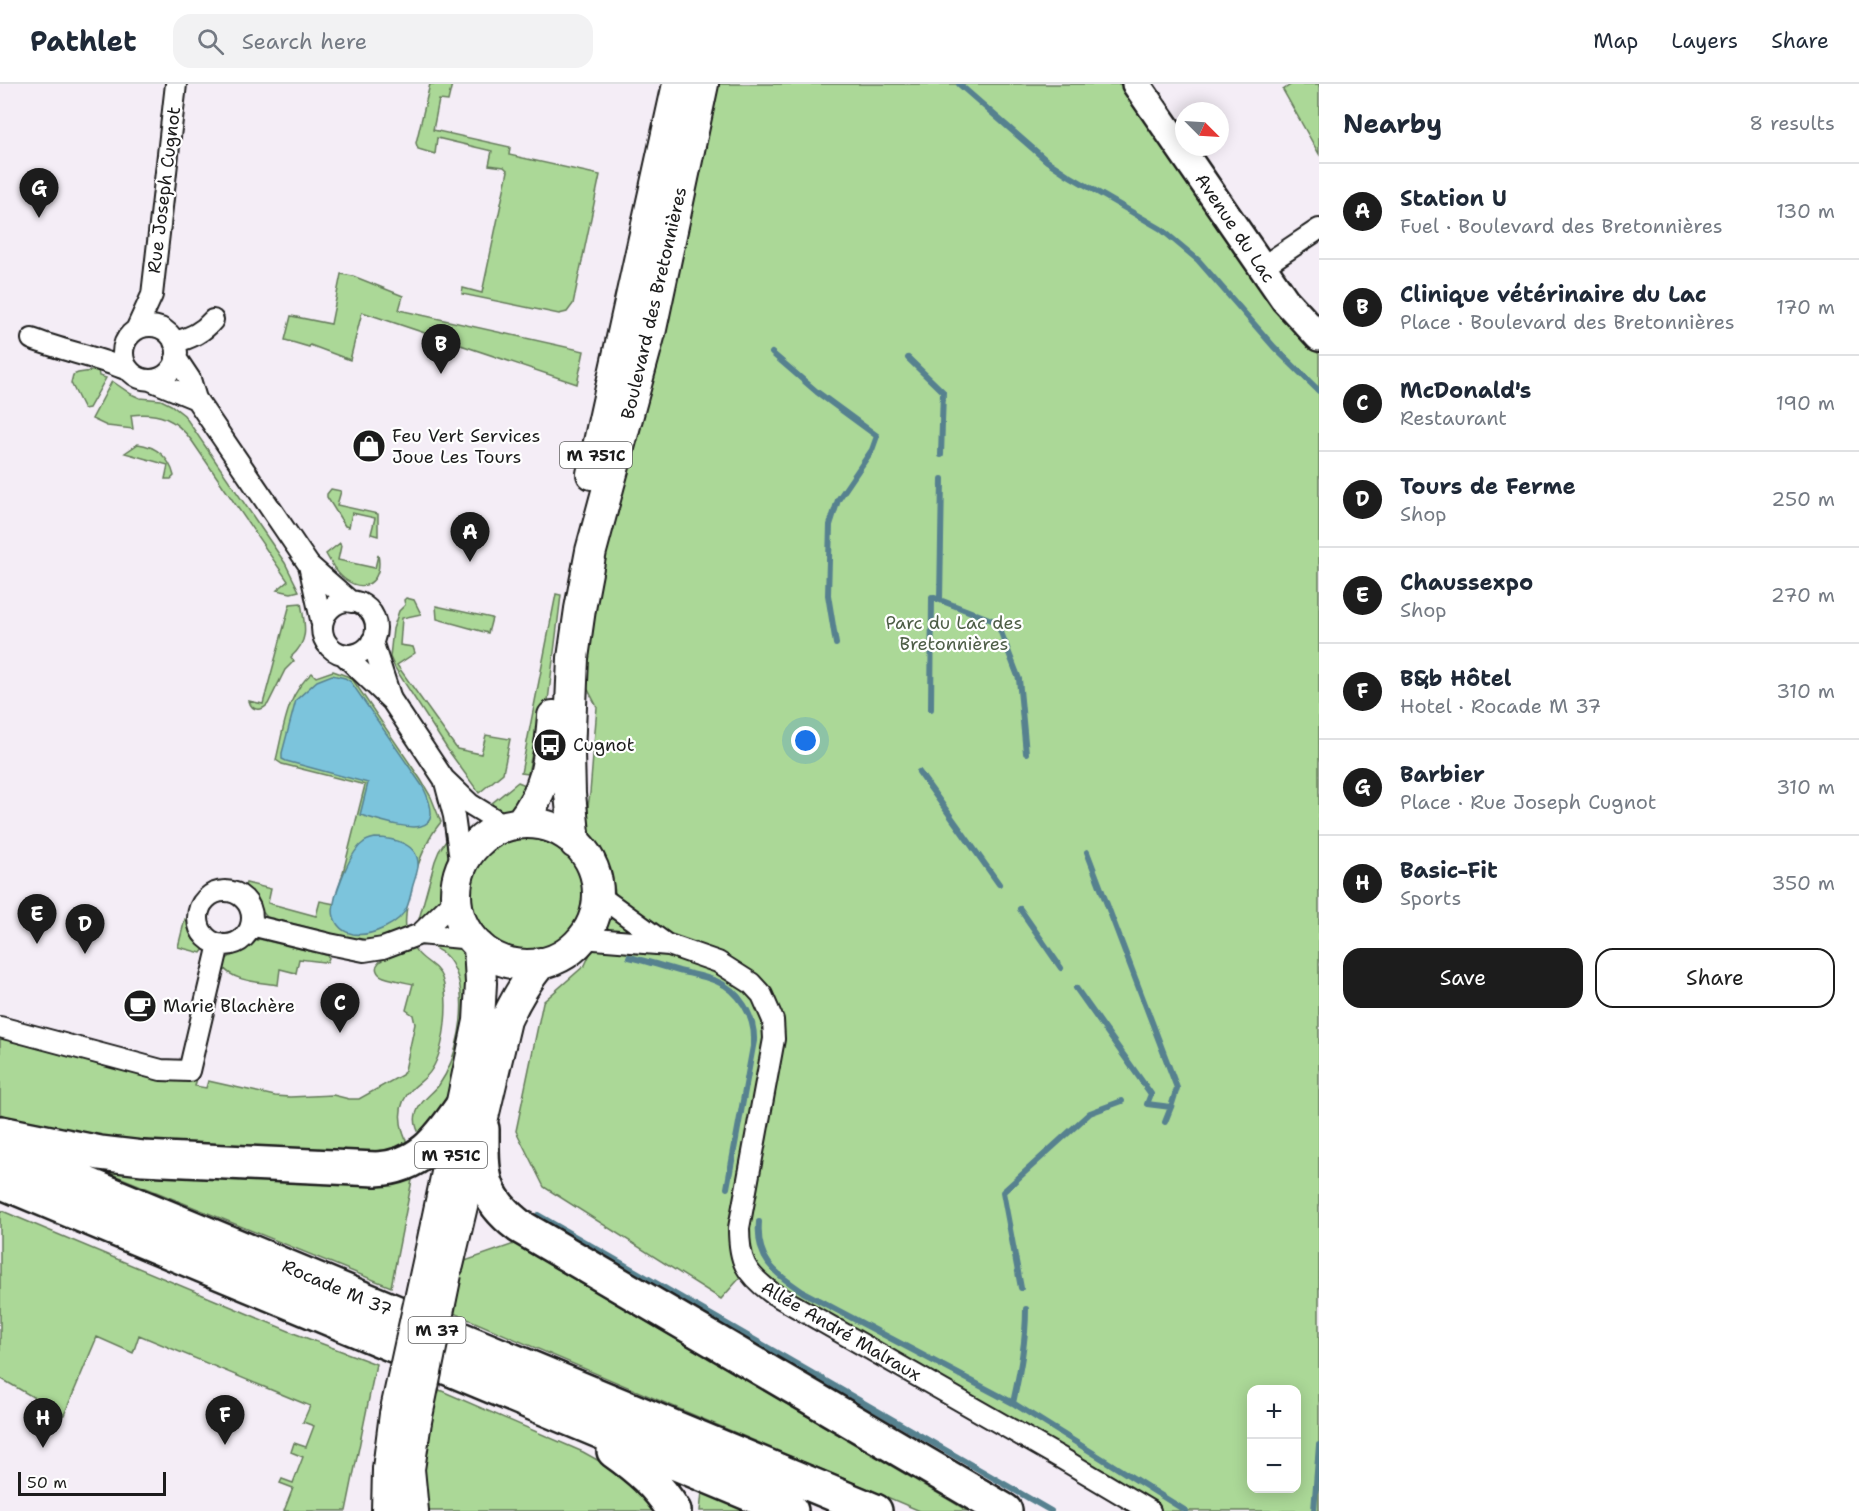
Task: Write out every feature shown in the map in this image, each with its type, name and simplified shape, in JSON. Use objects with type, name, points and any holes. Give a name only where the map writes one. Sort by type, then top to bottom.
[{"type":"highway","points":[[0,1133],[100,1153],[143,1158],[384,1169],[404,1164],[424,1152],[441,1136],[471,1118],[486,1187],[503,1214],[519,1226],[1005,1511]]},
{"type":"highway","name":"Rocade M 37","points":[[0,1148],[875,1511]]},
{"type":"highway","name":"Rocade M 37","points":[[0,1181],[791,1511]]},
{"type":"highway","name":"M 37","points":[[565,1418],[647,1476],[663,1493],[674,1511]]},
{"type":"main road","name":"Boulevard des Bretonnières","points":[[513,825],[531,810],[544,785],[568,582],[678,84]]},
{"type":"main road","name":"Boulevard des Bretonnières","points":[[575,843],[569,753],[573,658],[580,609],[591,551],[651,329],[703,84]]},
{"type":"main road","name":"M 751C","points":[[540,824],[559,831],[575,843],[591,866],[597,894],[593,917],[582,938],[564,954],[530,965],[508,963],[487,953],[475,943],[461,920],[456,899],[461,867],[479,841],[496,830],[513,825],[540,824]]},
{"type":"main road","name":"M 751C","points":[[471,1118],[481,983],[475,943]]},
{"type":"main road","name":"M 751C","points":[[387,1511],[388,1469],[405,1417],[471,1118],[516,997],[541,963]]},
{"type":"main road","name":"M 751C","points":[[405,1417],[413,1511]]},
{"type":"street","name":"Rue Joseph Cugnot","points":[[132,334],[152,295],[176,84]]},
{"type":"street","name":"Avenue du Lac","points":[[1136,84],[1285,300],[1319,337]]},
{"type":"street","points":[[1262,267],[1319,229]]},
{"type":"street","name":"Rue Joseph Cugnot","points":[[152,295],[171,343],[190,379],[196,399],[309,565],[351,602]]},
{"type":"street","points":[[81,355],[116,343],[149,327],[171,343],[184,340],[198,333],[213,320]]},
{"type":"street","points":[[128,370],[124,362],[124,345],[132,334]]},
{"type":"street","points":[[32,339],[128,370],[142,379],[150,380],[196,399]]},
{"type":"street","points":[[150,380],[167,374],[173,367],[171,343]]},
{"type":"street","name":"Rue Joseph Cugnot","points":[[309,565],[322,624]]},
{"type":"street","points":[[351,602],[362,605],[373,616],[376,628],[367,648],[360,653],[343,654],[334,651],[328,645],[324,638],[322,624],[329,610],[336,605],[351,602]]},
{"type":"street","points":[[372,641],[392,701]]},
{"type":"street","points":[[343,654],[392,701],[444,779],[470,804],[513,825]]},
{"type":"street","points":[[444,779],[454,816],[461,867]]},
{"type":"street","points":[[223,891],[231,891],[246,900],[252,916],[251,925],[248,932],[235,943],[219,944],[211,940],[200,928],[199,911],[208,897],[223,891]]},
{"type":"street","name":"Allée André Malraux","points":[[597,894],[669,945]]},
{"type":"street","points":[[251,925],[364,951],[383,948],[420,934],[456,899]]},
{"type":"street","points":[[420,934],[475,943]]},
{"type":"street","name":"Allée André Malraux","points":[[582,938],[669,945],[718,962],[751,983],[762,995],[773,1020],[774,1039],[739,1228],[741,1256],[747,1270],[756,1281],[772,1293],[1150,1511]]},
{"type":"street","points":[[0,1027],[161,1070],[189,1071],[219,944]]},
{"type":"green space","points":[[430,84],[452,84],[448,101],[439,100],[433,130],[510,147],[509,155],[600,175],[573,304],[567,312],[559,314],[462,294],[463,288],[482,293],[508,171],[504,167],[489,165],[492,151],[437,138],[435,154],[418,149],[416,143]]},
{"type":"green space","name":"Parc du Lac des Bretonnières","points":[[714,84],[1126,84],[1309,346],[1319,354],[1319,1511],[1150,1511],[747,1270],[721,1299],[544,1187],[516,1131],[543,1002],[585,965],[616,897],[611,871],[585,827],[597,707],[583,680],[588,598]]},
{"type":"green space","points":[[1292,84],[1319,84],[1319,154],[1283,90]]},
{"type":"green space","points":[[341,274],[353,276],[403,296],[399,310],[584,351],[577,384],[362,312],[350,360],[310,345],[309,347],[285,340],[291,316],[331,324]]},
{"type":"green space","points":[[98,370],[99,376],[106,378],[89,408],[84,409],[71,383],[73,375]]},
{"type":"green space","points":[[112,381],[140,398],[161,400],[184,415],[285,563],[299,591],[291,593],[277,590],[288,581],[192,441],[173,422],[158,416],[131,415],[133,429],[107,426],[92,419]]},
{"type":"green space","points":[[138,444],[151,447],[166,458],[174,476],[171,479],[165,479],[168,465],[125,453]]},
{"type":"green space","points":[[331,489],[341,491],[337,505],[378,514],[378,536],[371,534],[375,518],[352,513],[349,527],[345,526],[327,497]]},
{"type":"green space","points":[[340,543],[338,560],[375,568],[378,555],[378,570],[372,581],[361,586],[346,580],[337,572],[326,554]]},
{"type":"green space","points":[[556,594],[561,595],[545,725],[537,725],[528,774],[521,773]]},
{"type":"green space","points":[[406,598],[414,600],[421,614],[402,618],[400,645],[413,647],[415,653],[397,665],[457,749],[481,754],[486,735],[510,739],[503,773],[479,793],[448,750],[390,657],[393,629]]},
{"type":"green space","points":[[301,603],[304,638],[291,657],[294,661],[285,670],[268,704],[255,709],[249,701],[263,704],[290,604]]},
{"type":"green space","points":[[436,606],[492,618],[488,633],[437,619]]},
{"type":"green space","points":[[333,671],[353,680],[421,780],[441,822],[430,838],[417,869],[409,895],[406,928],[380,938],[358,940],[267,917],[245,886],[246,883],[271,889],[268,903],[316,916],[320,901],[335,904],[365,785],[282,764],[276,760],[287,713],[297,691],[312,673],[316,677]]},
{"type":"green space","points":[[518,782],[535,789],[516,810],[500,812],[486,808]]},
{"type":"green space","points":[[452,832],[452,856],[446,874],[442,904],[420,922],[435,861]]},
{"type":"green space","points":[[527,835],[549,840],[569,852],[581,872],[586,894],[581,916],[569,936],[549,948],[527,953],[505,948],[485,936],[473,916],[468,894],[473,872],[485,852],[505,840]]},
{"type":"green space","points":[[185,919],[188,921],[192,937],[204,949],[201,953],[178,947]]},
{"type":"green space","points":[[259,939],[326,955],[329,958],[327,962],[299,959],[296,973],[280,969],[278,985],[240,978],[222,966],[226,959]]},
{"type":"green space","points":[[430,943],[457,946],[465,953],[473,967],[453,1090],[425,1144],[416,1126],[416,1114],[446,1074],[456,1047],[461,1018],[461,990],[458,978],[446,956]]},
{"type":"green space","points":[[414,948],[440,973],[446,999],[446,1011],[443,1037],[436,1060],[430,1072],[412,1089],[402,1104],[402,1129],[412,1153],[158,1149],[69,1135],[0,1114],[0,1038],[161,1080],[197,1078],[195,1086],[206,1088],[208,1081],[275,1096],[333,1095],[359,1099],[402,1075],[405,1070],[415,1024],[413,1015],[406,1010],[413,984],[382,976],[377,972],[377,966],[384,959]]},
{"type":"green space","points":[[77,1160],[414,1170],[391,1287]]},
{"type":"green space","points":[[0,1210],[296,1334],[376,1364],[346,1511],[284,1511],[293,1488],[280,1483],[282,1479],[293,1483],[303,1457],[291,1452],[294,1443],[306,1447],[314,1426],[303,1422],[310,1406],[139,1335],[133,1353],[97,1337],[64,1415],[0,1378]]},
{"type":"green space","points":[[514,1244],[968,1511],[920,1511],[451,1312],[462,1262]]},
{"type":"green space","points":[[435,1388],[583,1452],[621,1473],[659,1511],[420,1511],[416,1472]]},
{"type":"green space","points":[[702,1492],[748,1511],[700,1511]]},
{"type":"water","points":[[332,675],[351,682],[423,787],[430,806],[430,818],[425,825],[402,826],[360,815],[368,783],[282,759],[296,700],[317,681]]},
{"type":"water","points":[[375,838],[397,841],[410,848],[418,859],[417,872],[407,907],[398,919],[376,931],[353,934],[343,930],[337,924],[333,910],[335,901],[352,856],[364,842]]},
{"type":"waterway","points":[[959,84],[1047,161],[1161,229],[1198,260],[1274,347],[1319,391]]},
{"type":"waterway","points":[[772,353],[817,392],[877,436],[872,450],[838,500],[830,525],[828,595],[836,644]]},
{"type":"waterway","points":[[908,358],[943,392],[941,455]]},
{"type":"waterway","points":[[940,600],[942,479]]},
{"type":"waterway","points":[[931,709],[932,597],[997,622],[1019,679],[1026,753]]},
{"type":"waterway","points":[[919,772],[999,884]]},
{"type":"waterway","points":[[1087,852],[1177,1088],[1171,1107]]},
{"type":"waterway","points":[[1020,909],[1061,968]]},
{"type":"waterway","points":[[629,957],[702,976],[724,985],[738,997],[752,1022],[754,1041],[727,1188]]},
{"type":"waterway","points":[[1076,988],[1151,1094],[1147,1104],[1171,1107],[1165,1122]]},
{"type":"waterway","points":[[1021,1288],[1003,1192],[1090,1113],[1122,1101]]},
{"type":"waterway","points":[[538,1215],[1051,1511]]},
{"type":"waterway","points":[[759,1222],[759,1235],[764,1256],[769,1264],[793,1285],[1013,1403]]},
{"type":"waterway","points":[[1026,1309],[1022,1356],[1013,1403],[1186,1511]]},
{"type":"waterway","points":[[1314,1511],[1319,1445]]},
{"type":"place","name":"Barbier","points":[[39,218]]},
{"type":"place","name":"Clinique vétérinaire du Lac","points":[[441,374]]},
{"type":"place","name":"Feu Vert Services Joue Les Tours","points":[[369,446]]},
{"type":"place","name":"Station U","points":[[470,562]]},
{"type":"place","name":"Cugnot","points":[[550,745]]},
{"type":"place","name":"Chaussexpo","points":[[37,944]]},
{"type":"place","name":"Tours de Ferme","points":[[85,954]]},
{"type":"place","name":"Marie Blachère","points":[[140,1006]]},
{"type":"place","name":"McDonald's","points":[[340,1033]]},
{"type":"place","name":"B&b Hôtel","points":[[225,1445]]},
{"type":"place","name":"Basic-Fit","points":[[43,1448]]}]
